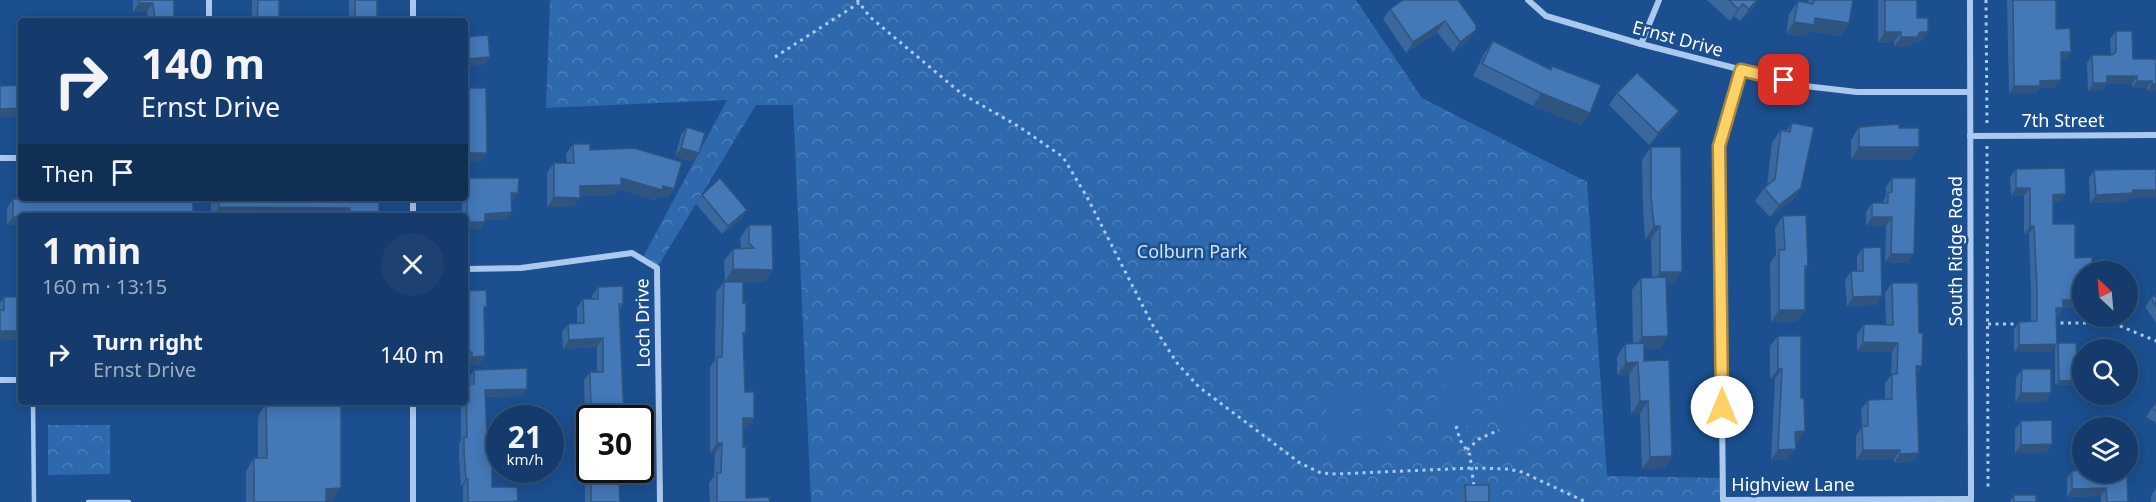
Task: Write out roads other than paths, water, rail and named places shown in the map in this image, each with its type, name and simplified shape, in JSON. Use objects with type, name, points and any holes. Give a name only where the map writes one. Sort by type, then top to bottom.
[{"type":"street","points":[[209,0],[209,18]]},
{"type":"street","points":[[413,0],[413,18]]},
{"type":"street","name":"Ernst Drive","points":[[1528,0],[1546,16],[1641,44],[1805,86],[1857,92],[1970,92]]},
{"type":"street","points":[[1641,44],[1659,0]]},
{"type":"street","name":"South Ridge Road","points":[[1970,0],[1971,500]]},
{"type":"street","name":"Highview Lane","points":[[1741,70],[1719,146],[1723,500],[1971,500]]},
{"type":"street","name":"7th Street","points":[[1970,136],[2156,135]]},
{"type":"street","points":[[0,158],[18,158]]},
{"type":"street","name":"Loch Drive","points":[[468,268],[521,268],[632,254],[657,268],[660,502]]},
{"type":"street","points":[[0,380],[18,380]]},
{"type":"street","points":[[413,405],[413,502]]},
{"type":"lane","points":[[33,405],[34,502]]},
{"type":"lane","points":[[88,502],[129,502]]},
{"type":"park label","name":"Colburn Park","points":[[1192,251]]}]
